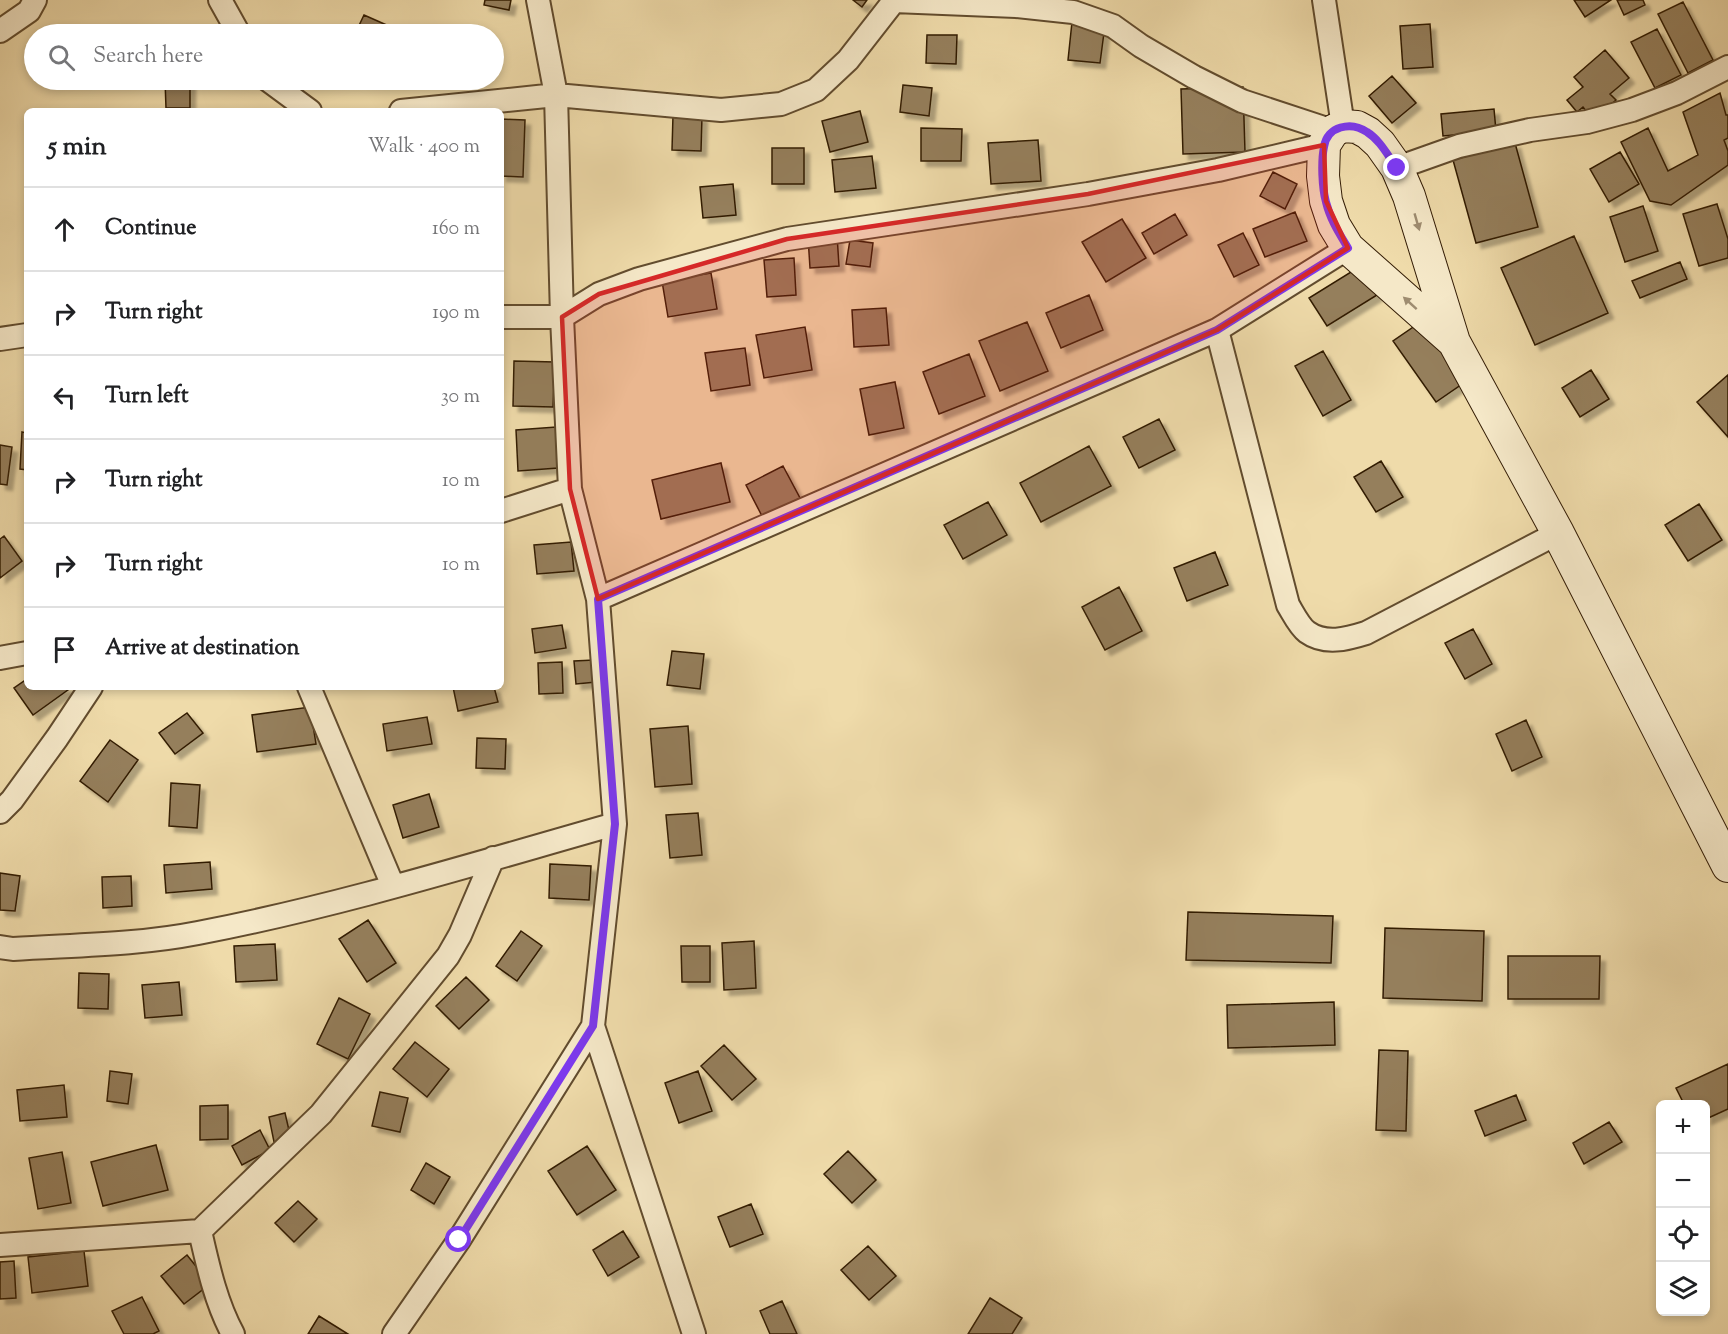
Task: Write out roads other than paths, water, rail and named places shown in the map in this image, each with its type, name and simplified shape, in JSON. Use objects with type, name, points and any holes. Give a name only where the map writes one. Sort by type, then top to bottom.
[{"type":"street","points":[[0,31],[28,10],[35,0]]},
{"type":"street","points":[[220,0],[233,24]]},
{"type":"street","points":[[538,0],[556,94],[562,317],[570,489],[598,599],[615,824],[593,1026],[694,1334]]},
{"type":"street","points":[[428,108],[556,94],[721,110],[780,104],[816,90],[848,60],[894,0],[1016,6],[1073,12],[1113,26],[1141,46],[1194,77],[1242,101],[1333,134]]},
{"type":"street","points":[[1324,0],[1333,134],[1323,176],[1326,201],[1334,225],[1348,248],[1454,342]]},
{"type":"street","points":[[1397,168],[1459,146],[1530,130],[1587,122],[1632,110],[1677,93],[1728,67]]},
{"type":"street","points":[[282,90],[306,108]]},
{"type":"street","points":[[504,316],[562,317],[598,294],[639,279],[787,239],[1088,194],[1218,170],[1357,127],[1368,132],[1380,144],[1397,168],[1409,196],[1454,342],[1558,533],[1728,866]]},
{"type":"street","points":[[598,599],[1217,330],[1348,248]]},
{"type":"street","points":[[1217,330],[1288,605],[1306,632],[1322,639],[1344,640],[1366,633],[1558,533]]},
{"type":"street","points":[[0,339],[24,335]]},
{"type":"street","points":[[504,510],[570,489]]},
{"type":"street","points":[[0,658],[24,654]]},
{"type":"street","points":[[0,812],[12,800],[89,690]]},
{"type":"street","points":[[310,690],[393,886]]},
{"type":"street","points":[[4,954],[144,941],[198,933],[334,902],[615,824]]},
{"type":"street","points":[[0,1245],[200,1231],[321,1114],[448,956],[493,858]]},
{"type":"street","points":[[394,1334],[459,1240],[593,1026]]},
{"type":"street","points":[[200,1231],[209,1270],[226,1321],[233,1334]]}]
